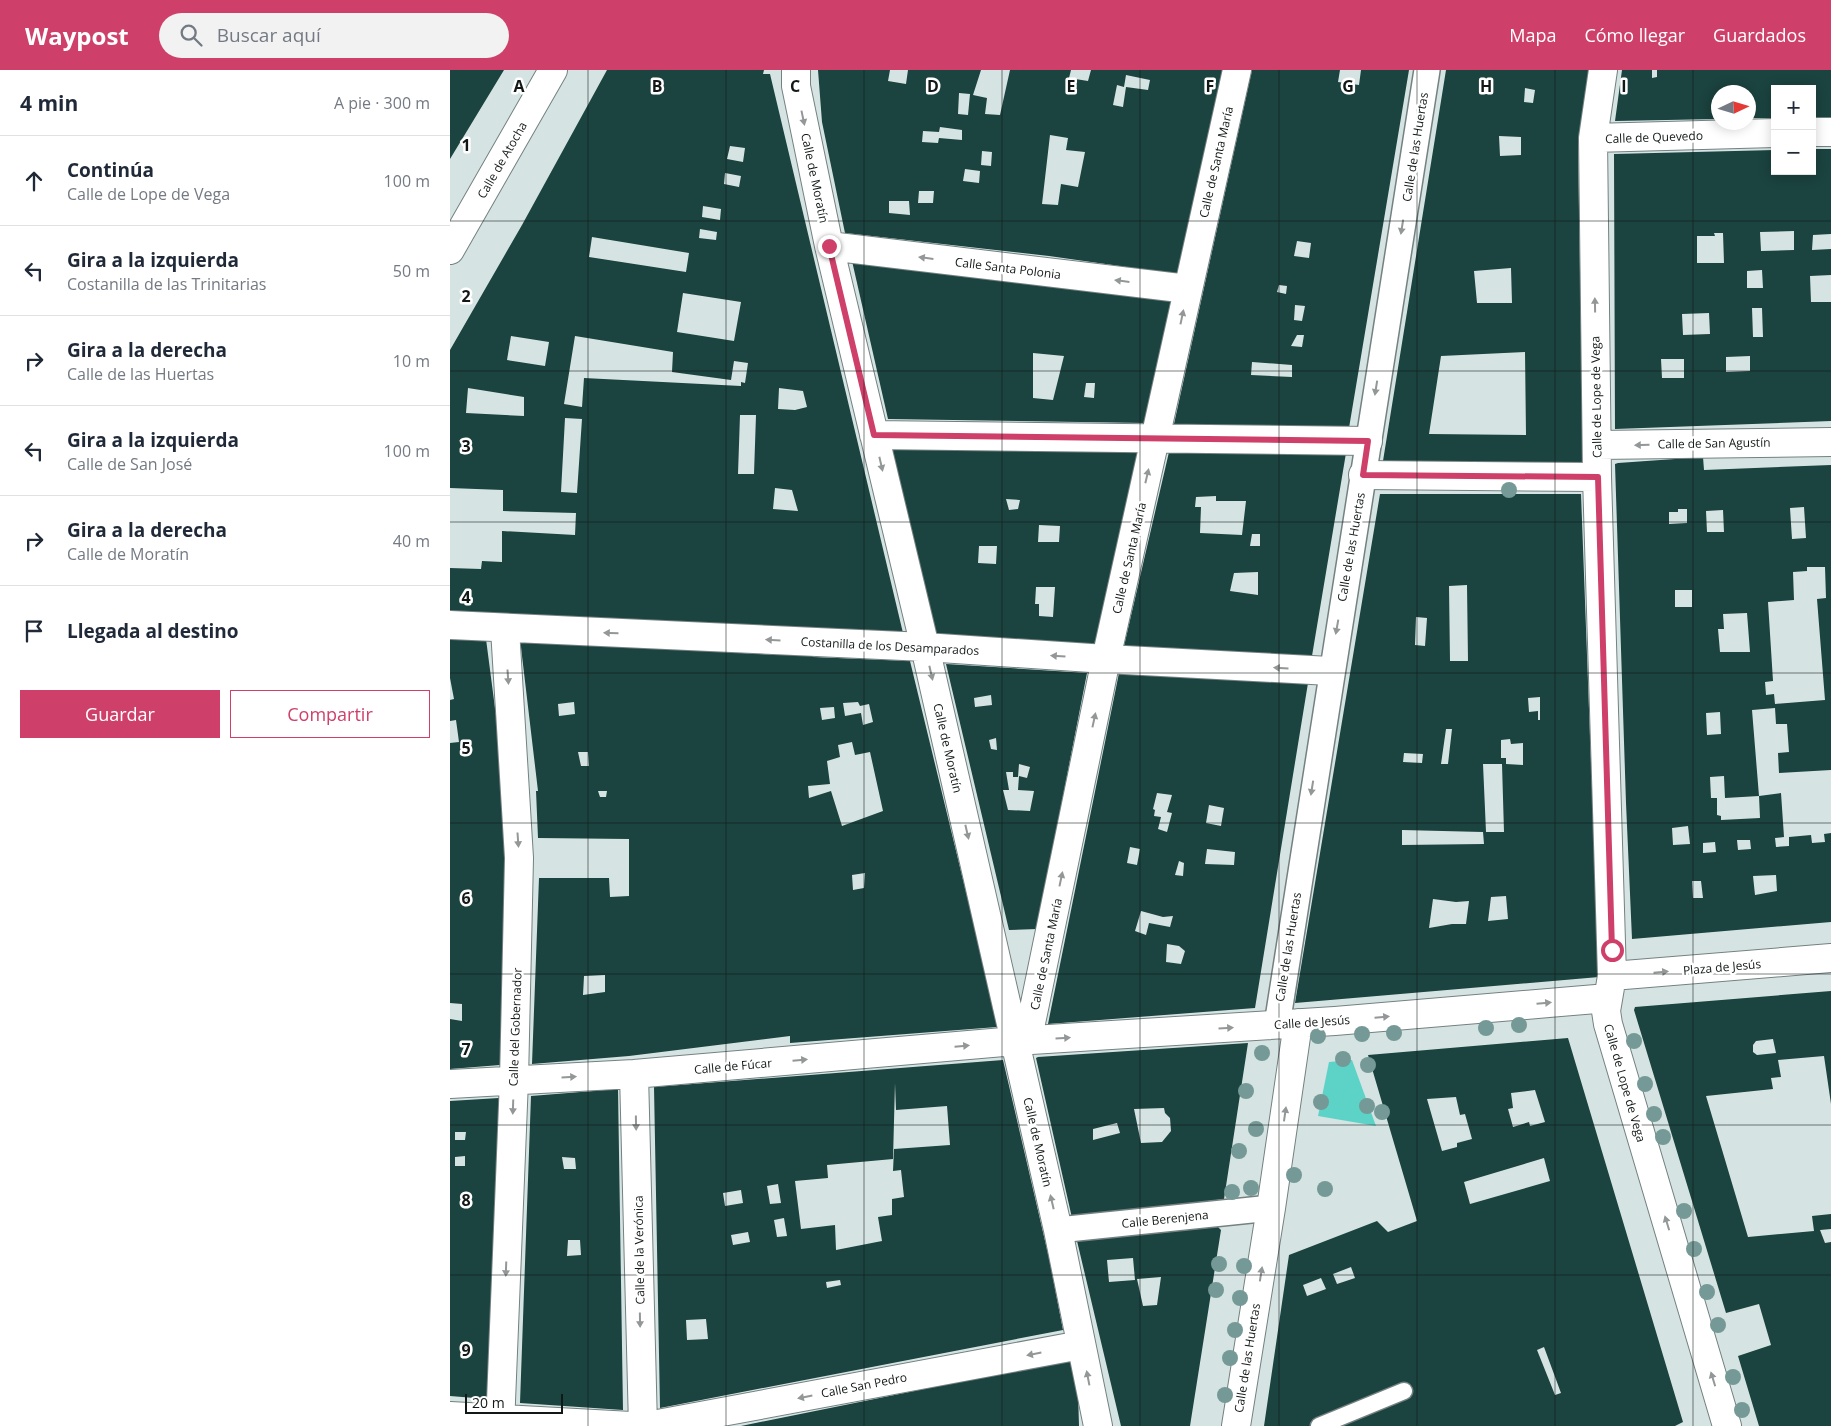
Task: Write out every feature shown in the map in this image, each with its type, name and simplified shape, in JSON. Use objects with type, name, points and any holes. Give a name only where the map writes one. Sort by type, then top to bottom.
[{"type":"street","name":"Calle de Atocha","points":[[450,250],[554,70]]},
{"type":"street","name":"Calle de Moratín","points":[[796,70],[796,86],[829,246],[1015,1041],[1058,1230],[1098,1426]]},
{"type":"street","name":"Calle de Santa María","points":[[1015,1041],[1031,1023],[1106,659],[1238,70]]},
{"type":"street","name":"Calle de las Huertas","points":[[1236,1426],[1271,1208],[1288,1024],[1330,671],[1427,70]]},
{"type":"street","name":"Calle de Lope de Vega","points":[[1603,70],[1593,138],[1597,445],[1610,987],[1606,1011],[1608,1024],[1727,1426]]},
{"type":"street","points":[[1816,132],[1831,132]]},
{"type":"street","name":"Calle de Quevedo","points":[[1593,138],[1771,133]]},
{"type":"street","name":"Calle Santa Polonia","points":[[829,246],[1188,289]]},
{"type":"street","points":[[874,435],[1368,441]]},
{"type":"street","name":"Calle de San Agustín","points":[[1597,445],[1831,442]]},
{"type":"street","points":[[1363,475],[1598,477]]},
{"type":"street","name":"Costanilla de los Desamparados","points":[[450,626],[924,647],[1330,671]]},
{"type":"street","name":"Calle del Gobernador","points":[[500,1422],[514,1080],[519,858],[505,629]]},
{"type":"street","name":"Plaza de Jesús","points":[[1610,987],[1831,958]]},
{"type":"street","name":"Calle de Jesús","points":[[1015,1041],[1288,1024],[1610,987]]},
{"type":"street","name":"Calle de Fúcar","points":[[450,1084],[634,1074],[1015,1041]]},
{"type":"street","name":"Calle de la Verónica","points":[[634,1074],[643,1426]]},
{"type":"street","name":"Calle Berenjena","points":[[1058,1230],[1271,1208]]},
{"type":"street","name":"Calle San Pedro","points":[[647,1426],[1082,1345]]},
{"type":"street","points":[[450,1416],[500,1422],[631,1426]]},
{"type":"lane","points":[[1319,1426],[1404,1391]]},
{"type":"shaded area","points":[[1352,1060],[1376,1126],[1318,1116],[1329,1062]]},
{"type":"building","points":[[450,70],[504,70],[450,159]]},
{"type":"building","points":[[607,70],[764,70],[763,74],[770,74],[903,633],[450,611],[450,568],[481,569],[482,561],[502,562],[502,531],[575,535],[576,513],[503,511],[503,490],[450,488],[450,350],[522,225]],"holes":[[[730,146],[745,148],[743,162],[727,159]],[[725,173],[741,176],[739,187],[724,184]],[[703,206],[721,209],[720,220],[702,217]],[[700,229],[717,232],[716,240],[699,238]],[[592,237],[689,253],[686,272],[589,257]],[[683,293],[741,302],[734,341],[677,332]],[[511,336],[549,342],[545,366],[507,360]],[[575,336],[673,352],[672,372],[731,380],[734,361],[748,363],[745,383],[741,382],[741,386],[584,378],[582,407],[564,404]],[[468,388],[524,397],[524,416],[466,413]],[[779,388],[803,391],[807,407],[795,410],[778,409]],[[740,415],[756,415],[754,474],[738,474]],[[565,418],[582,419],[577,493],[561,492]],[[775,488],[792,490],[798,511],[773,509]]]},
{"type":"building","points":[[818,70],[890,70],[888,81],[906,84],[908,70],[981,70],[973,95],[987,98],[985,114],[1000,115],[1010,70],[1071,70],[1069,78],[1088,81],[1091,70],[1224,70],[1179,273],[1176,274],[1049,256],[845,233],[822,122]],"holes":[[[1126,75],[1150,80],[1148,90],[1126,87],[1123,107],[1113,105],[1117,85],[1124,87]],[[959,93],[970,94],[968,115],[958,114]],[[940,127],[962,130],[962,140],[939,138],[938,143],[922,142],[923,131],[939,132]],[[1050,135],[1068,138],[1066,150],[1085,152],[1078,187],[1061,184],[1058,205],[1042,204]],[[982,151],[992,152],[991,166],[981,165]],[[965,169],[980,171],[979,183],[963,181]],[[919,191],[934,191],[933,203],[918,203]],[[889,201],[909,201],[910,215],[889,213]]]},
{"type":"building","points":[[1252,70],[1340,70],[1338,82],[1359,85],[1361,70],[1409,70],[1349,428],[1174,424]],"holes":[[[1297,241],[1311,243],[1309,258],[1294,256]],[[1279,285],[1287,286],[1286,294],[1277,292]],[[1295,305],[1305,306],[1302,321],[1294,320]],[[1297,335],[1304,335],[1302,347],[1291,346]],[[1252,362],[1292,365],[1292,377],[1251,375]]]},
{"type":"building","points":[[1446,70],[1589,70],[1578,145],[1583,465],[1383,461]],"holes":[[[1525,88],[1535,90],[1533,103],[1524,102]],[[1499,136],[1521,137],[1521,155],[1500,156]],[[1511,268],[1512,303],[1477,303],[1474,271]],[[1525,352],[1526,435],[1429,434],[1441,356]]]},
{"type":"building","points":[[1622,70],[1652,70],[1652,78],[1657,77],[1657,70],[1831,70],[1831,117],[1816,117],[1816,85],[1771,85],[1771,118],[1756,118],[1756,85],[1711,85],[1711,119],[1615,121]]},
{"type":"building","points":[[1816,149],[1831,149],[1831,234],[1813,235],[1812,250],[1831,249],[1831,275],[1810,276],[1811,302],[1831,302],[1831,421],[1615,429],[1614,154],[1771,150],[1771,175],[1816,175]],"holes":[[[1794,231],[1794,250],[1761,251],[1760,232]],[[1714,233],[1723,233],[1724,263],[1697,263],[1697,236],[1715,236]],[[1762,270],[1763,288],[1747,288],[1747,271]],[[1752,308],[1762,308],[1763,337],[1753,337]],[[1709,313],[1710,334],[1683,335],[1682,314]],[[1750,356],[1750,371],[1726,372],[1726,357]],[[1661,359],[1684,359],[1684,378],[1662,378]]]},
{"type":"building","points":[[852,261],[1171,300],[1145,423],[888,419]],"holes":[[[1033,353],[1064,356],[1053,400],[1033,398]],[[1086,383],[1095,383],[1094,398],[1084,397]]]},
{"type":"building","points":[[890,448],[1138,452],[1096,644],[935,636]],"holes":[[[1006,499],[1020,500],[1018,509],[1009,510]],[[1039,525],[1060,526],[1059,542],[1038,542]],[[979,546],[997,546],[996,564],[978,563]],[[1036,587],[1055,587],[1053,617],[1039,616],[1039,604],[1035,604]]]},
{"type":"building","points":[[1169,452],[1346,453],[1312,656],[1124,646]],"holes":[[[1216,496],[1216,501],[1246,501],[1242,535],[1200,533],[1201,507],[1195,507],[1196,497]],[[1252,534],[1260,534],[1260,546],[1250,546]],[[1258,572],[1258,595],[1230,591],[1234,573]]]},
{"type":"building","points":[[1703,457],[1704,470],[1831,465],[1831,770],[1779,773],[1778,753],[1789,752],[1787,724],[1776,724],[1775,708],[1752,710],[1759,796],[1781,793],[1784,837],[1775,838],[1776,847],[1789,846],[1789,837],[1811,835],[1812,843],[1825,842],[1824,834],[1831,833],[1831,922],[1632,939],[1615,464]],"holes":[[[1804,507],[1806,538],[1792,539],[1790,508]],[[1687,509],[1687,523],[1669,524],[1669,512]],[[1723,510],[1724,532],[1707,532],[1706,511]],[[1807,567],[1825,567],[1826,598],[1817,599],[1825,700],[1775,704],[1774,694],[1766,695],[1765,682],[1773,681],[1768,602],[1794,600],[1793,572],[1807,571]],[[1675,590],[1692,590],[1692,607],[1675,607]],[[1747,613],[1750,652],[1720,652],[1718,629],[1724,629],[1723,614]],[[1720,712],[1721,734],[1707,735],[1706,713]],[[1724,776],[1725,798],[1759,796],[1760,818],[1721,820],[1721,816],[1717,815],[1717,798],[1711,798],[1710,777]],[[1688,826],[1690,844],[1673,845],[1672,828]],[[1737,840],[1750,840],[1751,849],[1738,850]],[[1715,842],[1716,852],[1703,853],[1703,843]],[[1776,875],[1777,891],[1755,895],[1753,876]],[[1692,881],[1701,881],[1703,898],[1693,898]]]},
{"type":"building","points":[[1380,494],[1581,494],[1599,977],[1295,1003]],"holes":[[[1467,585],[1468,661],[1450,661],[1449,586]],[[1416,617],[1427,618],[1425,646],[1415,645]],[[1540,697],[1540,720],[1538,720],[1538,711],[1529,712],[1528,698]],[[1446,729],[1452,729],[1448,764],[1441,764]],[[1510,739],[1511,744],[1523,743],[1523,765],[1506,764],[1506,758],[1501,758],[1501,740]],[[1404,753],[1423,754],[1422,763],[1403,762]],[[1483,764],[1502,764],[1504,832],[1486,832]],[[1402,830],[1483,832],[1484,844],[1402,845]],[[1506,896],[1508,919],[1488,921],[1491,897]],[[1433,899],[1456,902],[1469,901],[1466,924],[1452,924],[1429,928]]]},
{"type":"building","points":[[450,638],[486,639],[502,762],[506,870],[500,1065],[450,1069],[450,1019],[462,1021],[462,1004],[450,1003],[450,743],[459,742],[456,720],[450,721],[450,700],[454,699],[450,678]]},
{"type":"building","points":[[520,639],[651,648],[779,655],[778,652],[812,654],[813,657],[910,661],[997,1027],[790,1043],[790,1036],[629,1056],[532,1064],[539,878],[609,878],[610,897],[629,896],[629,839],[538,838],[536,791],[538,791]],"holes":[[[574,702],[575,714],[559,716],[558,704]],[[858,702],[860,706],[869,704],[873,722],[863,725],[861,713],[845,716],[843,703]],[[834,707],[835,718],[822,720],[820,708]],[[852,742],[855,755],[870,752],[883,811],[842,826],[831,791],[809,798],[808,786],[830,784],[827,761],[840,757],[838,745]],[[578,752],[588,752],[589,766],[581,766]],[[598,791],[607,791],[606,797],[600,797]],[[865,873],[864,888],[853,890],[852,875]],[[605,975],[605,992],[583,995],[584,976]]]},
{"type":"building","points":[[946,664],[1087,673],[1037,929],[1009,930]],"holes":[[[991,695],[992,705],[975,707],[974,698]],[[996,738],[997,750],[991,749],[989,740]],[[1019,764],[1030,767],[1027,778],[1019,776],[1018,790],[1034,791],[1030,811],[1008,810],[1003,790],[1009,790],[1006,772],[1013,772],[1013,777],[1018,777]]]},
{"type":"building","points":[[1119,673],[1308,683],[1255,1008],[1048,1024]],"holes":[[[1157,793],[1172,795],[1167,812],[1172,813],[1167,832],[1158,829],[1161,817],[1154,816],[1155,810],[1153,809]],[[1209,805],[1224,808],[1221,826],[1206,823]],[[1130,847],[1140,849],[1137,865],[1127,863]],[[1207,849],[1235,852],[1234,865],[1205,864]],[[1179,861],[1184,863],[1183,876],[1175,875]],[[1141,911],[1163,917],[1173,916],[1170,927],[1149,923],[1146,935],[1135,931]],[[1167,944],[1179,946],[1185,951],[1181,964],[1166,962]]]},
{"type":"building","points":[[1831,991],[1831,1104],[1824,1056],[1778,1060],[1781,1077],[1771,1078],[1773,1089],[1706,1096],[1748,1237],[1814,1231],[1812,1216],[1831,1214],[1831,1229],[1820,1230],[1825,1243],[1831,1242],[1831,1426],[1759,1426],[1738,1356],[1771,1345],[1759,1304],[1726,1313],[1634,1010],[1635,1007]],"holes":[[[1773,1039],[1776,1053],[1757,1055],[1753,1052],[1753,1045],[1756,1041]]]},
{"type":"building","points":[[1568,1038],[1683,1422],[1675,1426],[1264,1426],[1289,1255],[1377,1221],[1388,1232],[1417,1221],[1368,1055]],"holes":[[[1535,1090],[1545,1122],[1530,1126],[1529,1122],[1513,1127],[1508,1109],[1513,1108],[1511,1093]],[[1456,1097],[1460,1115],[1465,1114],[1472,1139],[1457,1143],[1457,1147],[1442,1151],[1427,1099]],[[1544,1158],[1550,1181],[1470,1204],[1464,1182]],[[1351,1267],[1355,1278],[1337,1284],[1333,1274]],[[1321,1278],[1326,1289],[1307,1296],[1303,1285]],[[1544,1347],[1561,1393],[1555,1395],[1537,1350]]]},
{"type":"building","points":[[1248,1043],[1224,1199],[1072,1218],[1036,1058]],"holes":[[[1164,1108],[1165,1113],[1170,1118],[1171,1131],[1162,1142],[1141,1143],[1134,1109]],[[1117,1123],[1120,1133],[1093,1140],[1093,1129]]]},
{"type":"building","points":[[1003,1060],[1049,1258],[1063,1330],[660,1408],[654,1087]],"holes":[[[895,1083],[896,1110],[947,1106],[950,1145],[894,1149],[893,1171],[901,1170],[904,1197],[892,1199],[892,1215],[878,1217],[882,1241],[836,1250],[835,1225],[801,1229],[795,1181],[828,1178],[827,1165],[893,1159]],[[778,1184],[781,1203],[770,1204],[767,1186]],[[741,1190],[743,1203],[725,1206],[723,1193]],[[784,1218],[787,1236],[777,1237],[774,1220]],[[748,1232],[750,1242],[733,1245],[731,1235]],[[840,1280],[841,1285],[827,1288],[826,1282]],[[706,1319],[708,1339],[687,1340],[686,1320]]]},
{"type":"building","points":[[618,1089],[623,1410],[520,1403],[531,1096]],"holes":[[[562,1157],[575,1158],[576,1169],[564,1169]],[[568,1240],[580,1240],[581,1255],[567,1256]]]},
{"type":"building","points":[[499,1098],[487,1399],[450,1396],[450,1101]],"holes":[[[455,1132],[466,1132],[465,1140],[455,1140]],[[465,1156],[465,1166],[455,1166],[455,1157]]]},
{"type":"building","points":[[1218,1227],[1221,1230],[1190,1426],[1121,1426],[1077,1241]],"holes":[[[1133,1258],[1135,1280],[1109,1282],[1107,1260]],[[1161,1277],[1157,1305],[1143,1306],[1137,1279]]]},
{"type":"building","points":[[1067,1360],[1071,1363],[1078,1393],[1079,1426],[741,1426]]},
{"type":"route","points":[[829,246],[874,435],[1368,441],[1363,475],[1598,477],[1612,950]]}]
